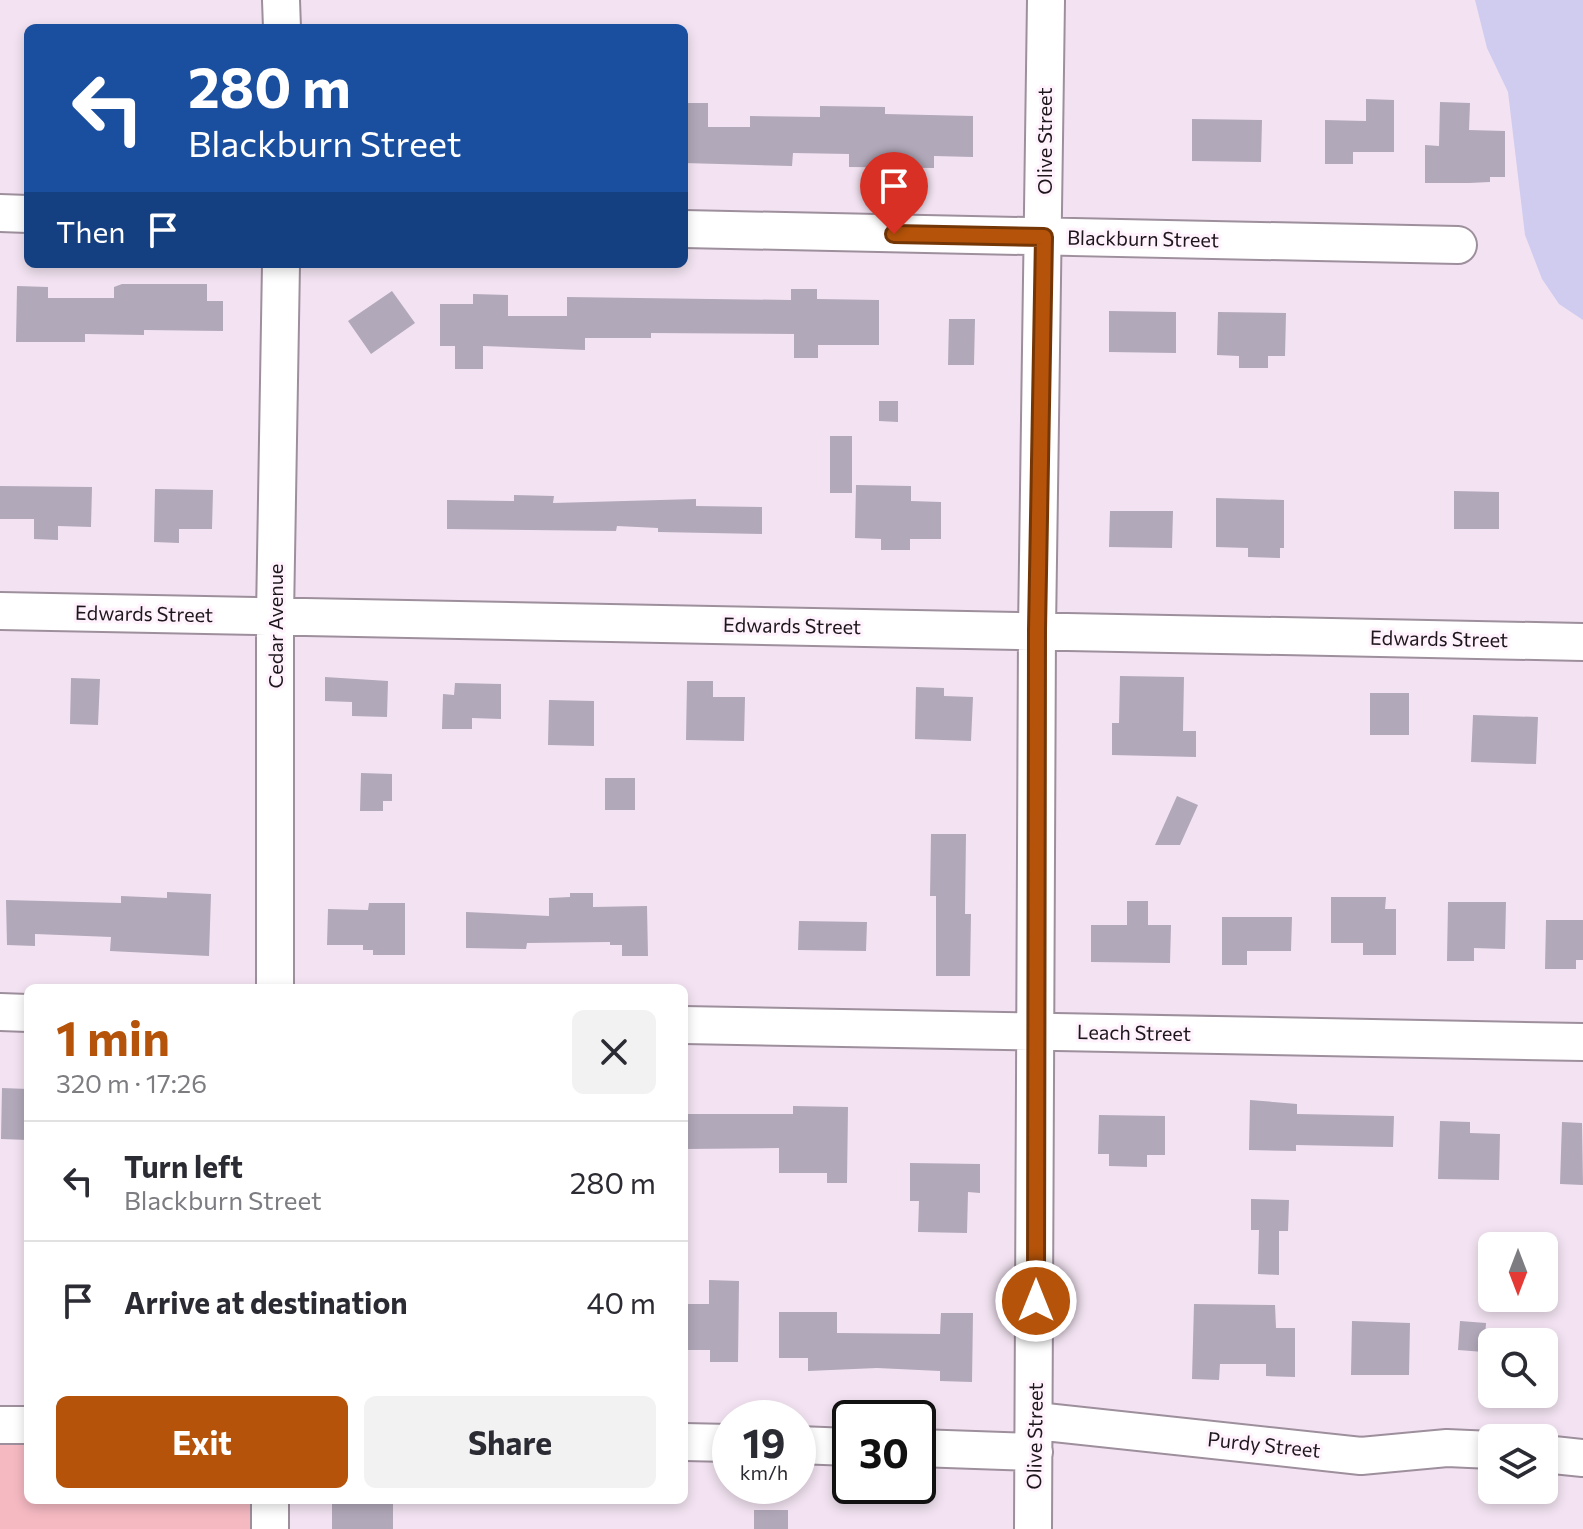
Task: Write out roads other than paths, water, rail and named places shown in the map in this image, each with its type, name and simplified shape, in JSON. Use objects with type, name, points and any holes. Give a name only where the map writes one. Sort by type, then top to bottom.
[{"type":"street","points":[[281,0],[282,24]]},
{"type":"street","name":"Olive Street","points":[[1033,1529],[1037,630],[1046,0]]},
{"type":"street","points":[[0,213],[24,214]]},
{"type":"street","name":"Blackburn Street","points":[[688,229],[1458,245]]},
{"type":"street","name":"Cedar Avenue","points":[[275,984],[275,616],[281,268]]},
{"type":"street","name":"Edwards Street","points":[[0,611],[1583,642]]},
{"type":"street","points":[[0,1012],[24,1013]]},
{"type":"street","name":"Leach Street","points":[[688,1025],[1583,1042]]},
{"type":"street","points":[[0,1425],[24,1425]]},
{"type":"street","name":"Purdy Street","points":[[936,1446],[1035,1436],[1361,1456],[1447,1448],[1478,1449]]},
{"type":"street","points":[[688,1442],[712,1443]]},
{"type":"street","points":[[1558,1455],[1583,1458]]},
{"type":"street","points":[[270,1504],[270,1529]]},
{"type":"water","points":[[1475,0],[1583,0],[1583,320],[1559,304],[1542,279],[1525,235],[1508,92],[1487,48]]}]
